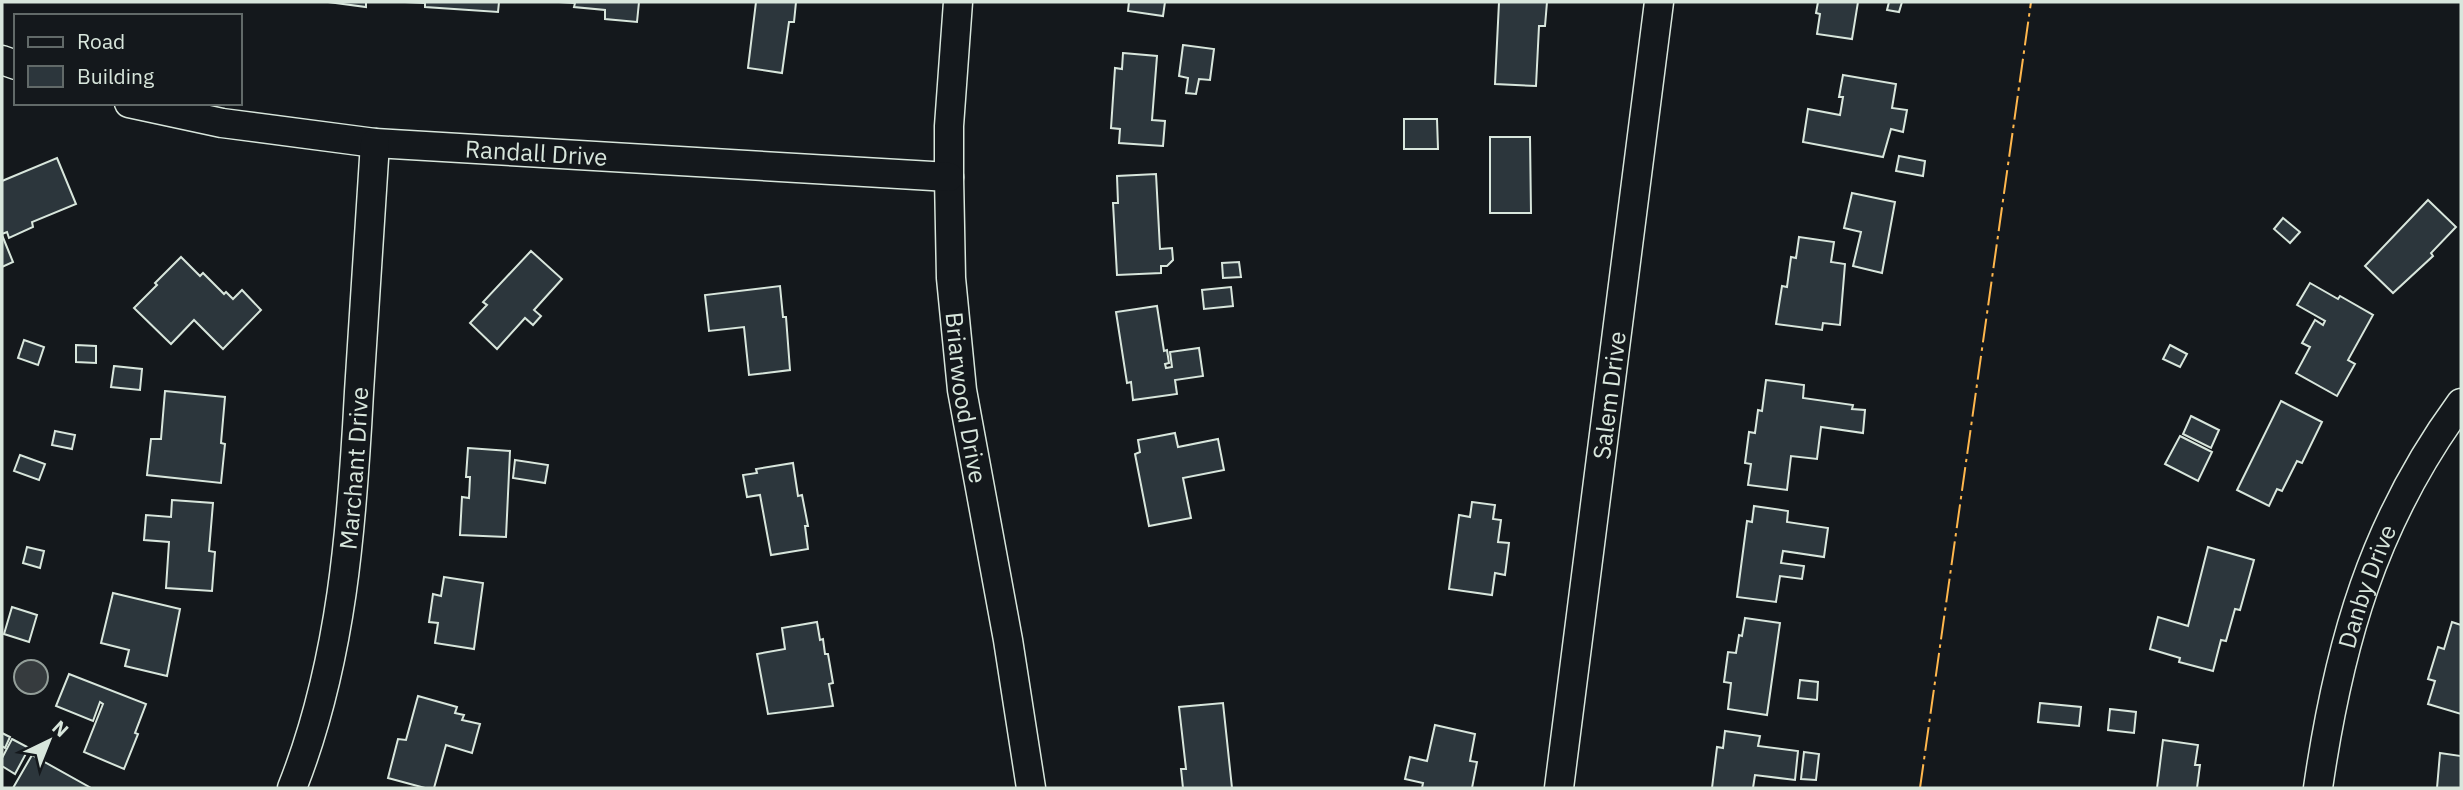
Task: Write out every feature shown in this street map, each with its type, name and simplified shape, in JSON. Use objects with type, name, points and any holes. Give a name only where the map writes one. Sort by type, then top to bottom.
[{"type":"street","name":"Briarwood Drive","points":[[958,2],[949,177],[951,278],[962,390],[1008,640],[1031,788]]},
{"type":"street","name":"Salem Drive","points":[[1559,788],[1659,2]]},
{"type":"street","name":"Randall Drive","points":[[138,105],[222,123],[375,143],[949,177]]},
{"type":"street","name":"Marchant Drive","points":[[292,788],[308,745],[327,672],[349,539],[375,143]]},
{"type":"street","name":"Danby Drive","points":[[2318,788],[2343,654],[2357,602],[2375,553],[2410,483],[2461,403]]},
{"type":"shaded area","points":[[31,660],[43,665],[48,677],[43,689],[31,694],[19,689],[14,677],[19,665]]},
{"type":"building","points":[[328,2],[366,2],[366,7]]},
{"type":"building","points":[[405,2],[499,2],[498,12],[425,7],[425,3]]},
{"type":"building","points":[[559,2],[639,2],[637,22],[605,19],[605,10],[574,7],[575,3]]},
{"type":"building","points":[[756,2],[796,2],[794,22],[789,22],[782,73],[748,68]]},
{"type":"building","points":[[1129,2],[1165,2],[1163,16],[1128,11]]},
{"type":"building","points":[[1499,2],[1547,2],[1545,26],[1539,26],[1536,86],[1495,84]]},
{"type":"building","points":[[1818,2],[1858,2],[1852,39],[1817,34],[1820,14],[1816,13]]},
{"type":"building","points":[[1889,2],[1902,2],[1899,12],[1887,10]]},
{"type":"building","points":[[1183,45],[1214,49],[1210,80],[1199,79],[1196,94],[1186,93],[1188,78],[1179,76]]},
{"type":"building","points":[[1123,53],[1157,56],[1152,120],[1165,121],[1163,146],[1119,143],[1120,129],[1111,128],[1115,68],[1122,69]]},
{"type":"building","points":[[1843,75],[1896,84],[1892,108],[1907,110],[1903,132],[1891,129],[1883,157],[1803,142],[1808,109],[1840,115],[1843,97],[1839,97]]},
{"type":"building","points":[[1404,119],[1437,119],[1438,149],[1404,149]]},
{"type":"building","points":[[1490,137],[1530,137],[1531,213],[1490,213]]},
{"type":"building","points":[[1899,156],[1925,161],[1923,176],[1896,171]]},
{"type":"building","points":[[57,158],[76,204],[32,222],[33,227],[9,238],[7,232],[2,234],[2,181]]},
{"type":"building","points":[[1156,174],[1160,249],[1172,248],[1173,260],[1167,266],[1161,266],[1161,273],[1117,275],[1113,203],[1118,203],[1117,176]]},
{"type":"building","points":[[1852,193],[1895,202],[1882,273],[1853,266],[1861,232],[1844,228]]},
{"type":"building","points":[[2428,200],[2456,227],[2431,253],[2433,256],[2393,293],[2365,266]]},
{"type":"building","points":[[2283,218],[2300,232],[2290,243],[2274,229]]},
{"type":"building","points":[[2,235],[13,262],[2,267]]},
{"type":"building","points":[[1799,237],[1834,242],[1831,262],[1845,264],[1840,325],[1823,323],[1822,330],[1776,324],[1782,286],[1787,287],[1791,257],[1796,258]]},
{"type":"building","points":[[531,251],[562,279],[534,310],[541,316],[533,325],[525,318],[497,349],[470,323],[487,305],[483,302]]},
{"type":"building","points":[[181,257],[200,276],[203,273],[224,294],[226,292],[233,299],[242,290],[261,310],[223,349],[194,320],[171,344],[134,308]]},
{"type":"building","points":[[1239,262],[1241,277],[1223,278],[1222,263]]},
{"type":"building","points":[[2310,283],[2373,315],[2348,360],[2355,364],[2337,396],[2296,373],[2310,347],[2302,343],[2315,320],[2323,325],[2325,321],[2297,305]]},
{"type":"building","points":[[780,286],[783,317],[786,317],[790,370],[749,375],[744,327],[709,331],[705,295]]},
{"type":"building","points":[[1231,287],[1233,306],[1204,309],[1202,290]]},
{"type":"building","points":[[1157,306],[1164,351],[1167,350],[1169,363],[1165,364],[1166,368],[1172,367],[1170,352],[1199,348],[1203,376],[1175,380],[1177,394],[1133,400],[1131,382],[1127,383],[1116,312]]},
{"type":"building","points":[[24,340],[44,347],[38,365],[18,358]]},
{"type":"building","points":[[76,345],[96,346],[96,363],[76,362]]},
{"type":"building","points":[[2170,345],[2187,354],[2180,367],[2163,359]]},
{"type":"building","points":[[114,366],[142,369],[140,390],[111,387]]},
{"type":"building","points":[[1766,380],[1804,385],[1803,398],[1853,405],[1852,409],[1865,410],[1863,433],[1821,427],[1817,459],[1791,456],[1787,490],[1748,485],[1751,464],[1745,463],[1749,432],[1755,433],[1758,410],[1762,411]]},
{"type":"building","points":[[165,391],[225,397],[221,443],[225,444],[221,483],[147,475],[151,439],[161,439]]},
{"type":"building","points":[[2281,401],[2322,422],[2302,463],[2297,461],[2282,491],[2277,489],[2269,506],[2237,490]]},
{"type":"building","points":[[2191,416],[2219,430],[2211,448],[2183,434]]},
{"type":"building","points":[[55,431],[75,435],[72,449],[52,445]]},
{"type":"building","points":[[1175,433],[1178,447],[1218,439],[1224,470],[1183,478],[1191,518],[1149,526],[1135,454],[1140,452],[1138,440]]},
{"type":"building","points":[[2180,436],[2212,452],[2198,481],[2165,464]]},
{"type":"building","points":[[468,448],[510,451],[506,537],[460,535],[462,497],[469,498],[470,477],[466,477]]},
{"type":"building","points":[[20,455],[45,464],[39,480],[14,471]]},
{"type":"building","points":[[515,460],[548,465],[545,483],[513,478]]},
{"type":"building","points":[[793,463],[798,496],[802,495],[808,526],[805,526],[808,549],[771,555],[760,495],[747,497],[743,475],[757,473],[756,469]]},
{"type":"building","points":[[172,500],[213,503],[209,551],[215,552],[212,591],[166,588],[169,542],[144,540],[146,515],[171,517]]},
{"type":"building","points":[[1472,502],[1495,505],[1493,519],[1501,520],[1498,542],[1509,543],[1505,575],[1495,573],[1492,595],[1449,589],[1459,515],[1470,517]]},
{"type":"building","points":[[1754,506],[1788,511],[1787,522],[1828,528],[1824,557],[1783,551],[1781,563],[1804,566],[1802,579],[1780,576],[1776,602],[1737,597],[1747,521],[1752,522]]},
{"type":"building","points":[[27,547],[44,551],[40,568],[23,563]]},
{"type":"building","points":[[2208,547],[2254,560],[2240,610],[2235,609],[2226,641],[2221,640],[2213,671],[2179,662],[2180,658],[2150,649],[2158,617],[2188,626]]},
{"type":"building","points":[[444,577],[483,583],[474,649],[435,643],[438,623],[429,622],[433,594],[441,596]]},
{"type":"building","points":[[113,593],[180,609],[167,676],[125,666],[129,650],[101,643]]},
{"type":"building","points":[[12,607],[37,615],[29,642],[4,634]]},
{"type":"building","points":[[1745,618],[1780,623],[1767,715],[1728,709],[1731,683],[1724,682],[1728,652],[1736,653]]},
{"type":"building","points":[[817,622],[820,640],[823,639],[825,654],[828,654],[833,683],[829,684],[833,706],[768,714],[757,654],[785,649],[782,628]]},
{"type":"building","points":[[2452,622],[2461,625],[2461,714],[2428,704],[2435,681],[2428,679],[2438,647],[2444,649]]},
{"type":"building","points":[[69,674],[146,704],[124,769],[84,752],[103,704],[100,702],[93,721],[56,706]]},
{"type":"building","points":[[1800,680],[1818,682],[1817,700],[1798,698]]},
{"type":"building","points":[[418,696],[457,707],[455,713],[464,715],[462,720],[480,724],[472,753],[446,745],[434,788],[388,778],[398,739],[406,740]]},
{"type":"building","points":[[1223,703],[1232,788],[1183,788],[1181,769],[1186,769],[1179,707]]},
{"type":"building","points":[[2040,703],[2081,707],[2079,726],[2038,722]]},
{"type":"building","points":[[2110,709],[2136,712],[2134,733],[2108,730]]},
{"type":"building","points":[[1435,725],[1475,734],[1470,761],[1477,762],[1472,788],[1422,788],[1423,783],[1405,779],[1410,757],[1427,761]]},
{"type":"building","points":[[1725,731],[1760,736],[1758,746],[1798,751],[1795,780],[1755,775],[1753,788],[1712,788],[1717,747],[1723,748]]},
{"type":"building","points":[[2,733],[10,737],[5,748],[2,746]]},
{"type":"building","points":[[12,739],[29,748],[15,774],[2,766],[2,758]]},
{"type":"building","points":[[2163,740],[2198,745],[2195,765],[2200,765],[2197,788],[2157,788]]},
{"type":"building","points":[[1804,752],[1819,754],[1816,780],[1801,779]]},
{"type":"building","points":[[2440,753],[2461,756],[2461,788],[2437,788]]},
{"type":"building","points":[[32,755],[91,788],[13,788]]},
{"type":"power","points":[[1920,788],[2031,2]]}]
